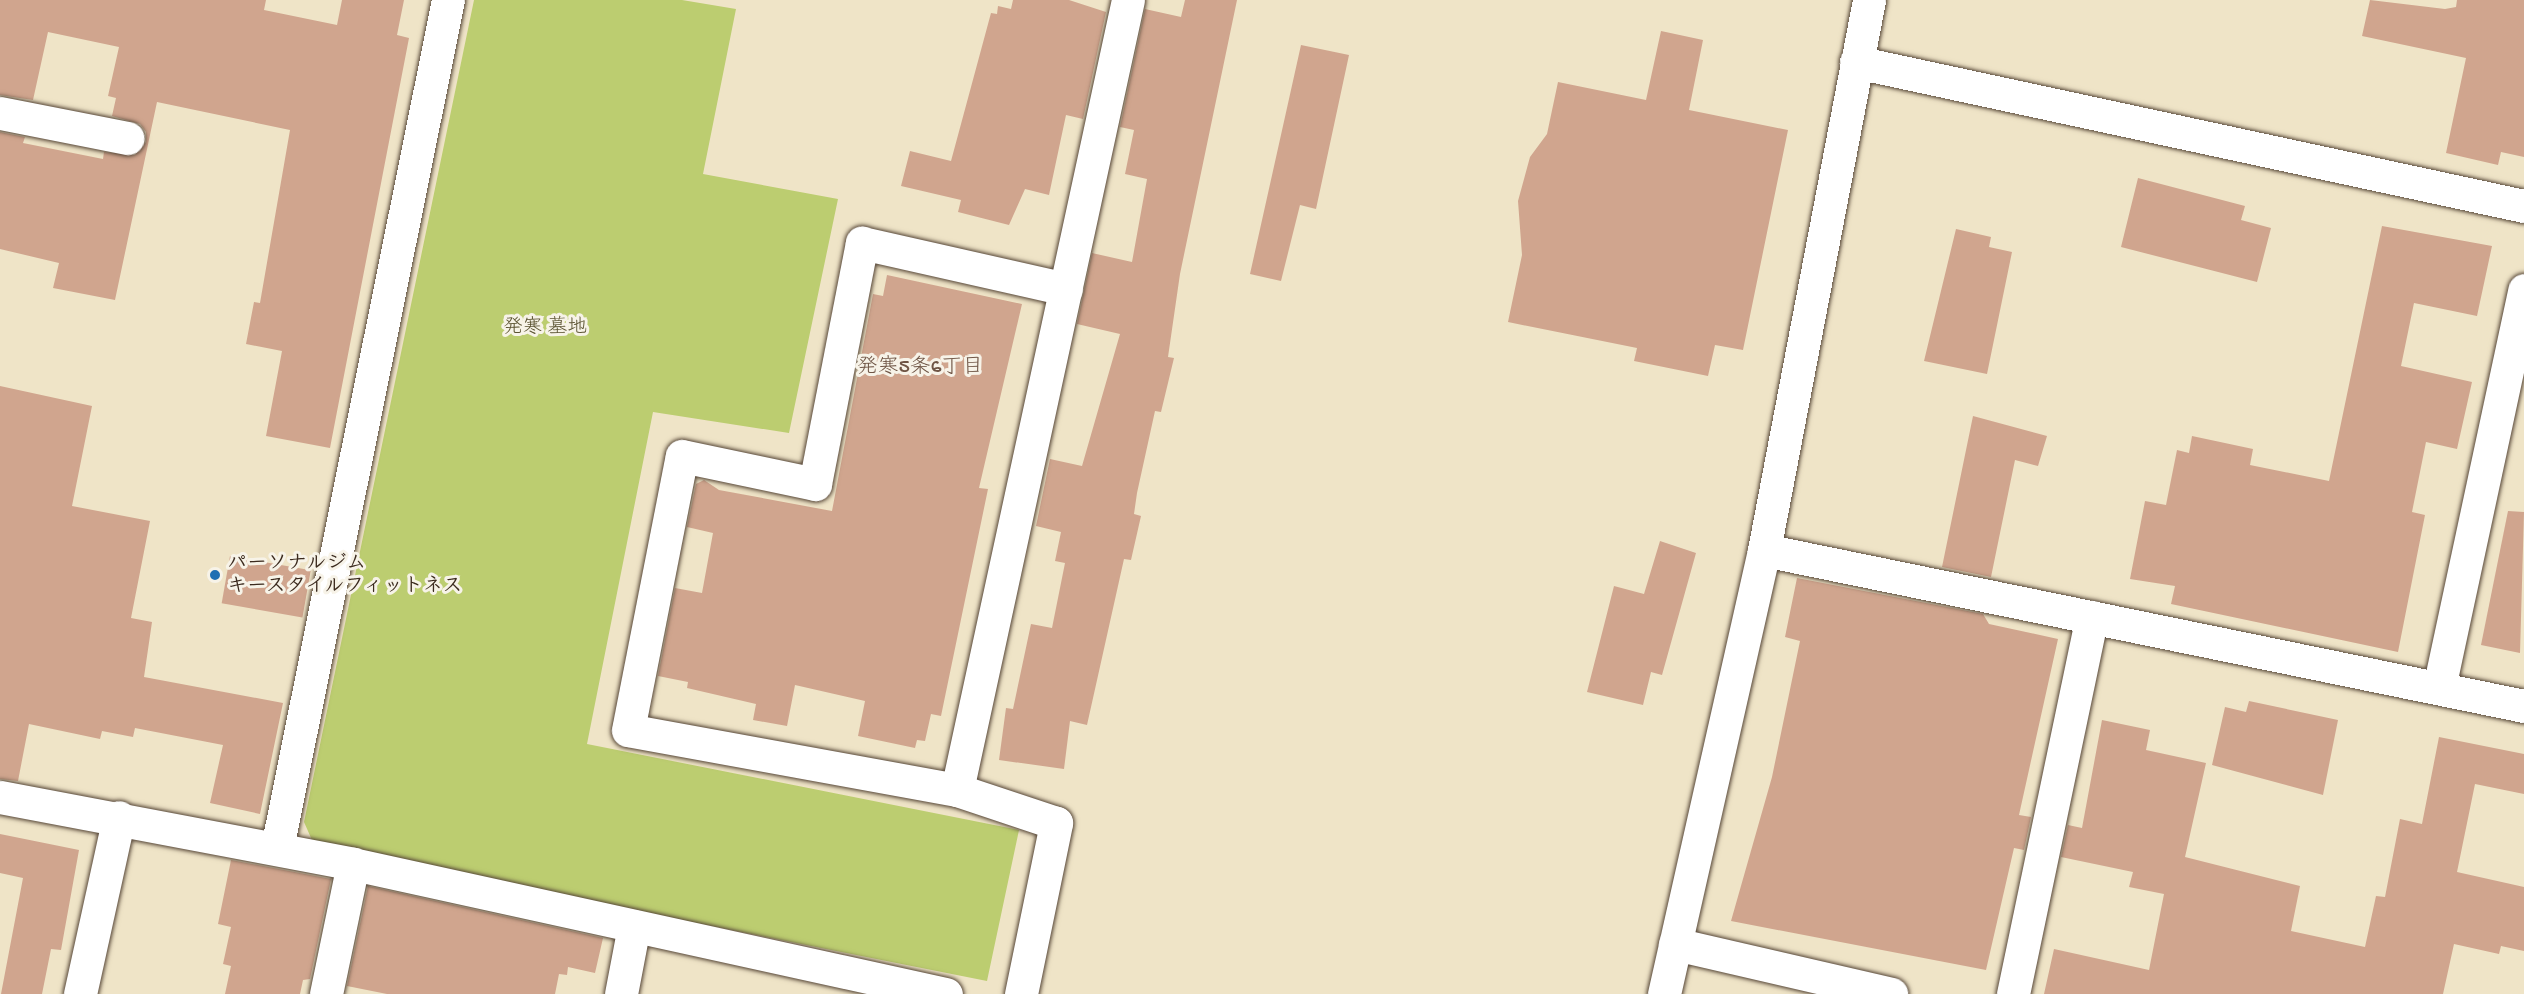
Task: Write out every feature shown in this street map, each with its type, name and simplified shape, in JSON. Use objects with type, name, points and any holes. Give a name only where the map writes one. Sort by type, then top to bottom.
[{"type":"street","points":[[277,848],[448,0]]},
{"type":"street","points":[[957,790],[1128,0]]},
{"type":"street","points":[[1664,994],[1764,550],[1856,62],[1863,1]]},
{"type":"street","points":[[1856,62],[2524,206]]},
{"type":"street","points":[[0,113],[128,138]]},
{"type":"street","points":[[1021,994],[1056,823],[957,790],[628,730],[682,456],[815,484],[862,243],[1066,289]]},
{"type":"street","points":[[2439,688],[2524,290]]},
{"type":"street","points":[[1764,550],[2524,705]]},
{"type":"street","points":[[2013,994],[2092,617]]},
{"type":"street","points":[[0,797],[119,817],[353,864],[634,926],[880,988],[946,994]]},
{"type":"street","points":[[80,994],[119,817]]},
{"type":"street","points":[[326,994],[353,864]]},
{"type":"street","points":[[621,994],[634,926]]},
{"type":"street","points":[[1675,944],[1891,994]]},
{"type":"green space","name":"発寒 墓地","points":[[474,0],[682,0],[736,9],[703,174],[838,199],[789,433],[653,412],[587,744],[1019,830],[987,981],[315,847],[304,822]]},
{"type":"building","points":[[0,0],[266,0],[264,10],[337,25],[342,0],[404,0],[397,35],[409,38],[330,448],[266,436],[282,351],[246,344],[254,302],[260,303],[290,130],[157,102],[115,300],[53,288],[59,263],[0,249],[0,132],[25,137],[23,143],[103,159],[104,152],[135,155],[146,142],[146,132],[140,124],[112,116],[116,98],[108,96],[119,47],[48,32],[33,100],[0,95]]},
{"type":"building","points":[[1013,0],[1069,0],[1106,12],[1083,119],[1066,115],[1049,195],[1025,189],[1009,225],[958,212],[961,200],[901,186],[910,151],[951,161],[991,13],[997,14],[998,6],[1011,9]]},
{"type":"building","points":[[1185,0],[1237,0],[1180,274],[1168,357],[1174,358],[1161,412],[1155,411],[1137,493],[1134,514],[1141,516],[1131,560],[1124,559],[1087,725],[1070,721],[1064,769],[999,760],[1006,708],[1013,709],[1031,624],[1052,628],[1065,563],[1055,561],[1061,532],[1036,526],[1050,459],[1082,466],[1120,334],[1077,324],[1092,253],[1132,262],[1147,179],[1125,174],[1134,130],[1120,127],[1145,9],[1181,17]]},
{"type":"building","points":[[2370,0],[2445,9],[2456,7],[2457,0],[2524,0],[2524,157],[2501,152],[2498,165],[2446,153],[2466,58],[2362,36]]},
{"type":"building","points":[[1661,31],[1703,40],[1689,110],[1788,130],[1743,350],[1715,345],[1708,376],[1634,361],[1637,348],[1508,322],[1522,255],[1518,201],[1530,157],[1547,134],[1558,82],[1646,100]]},
{"type":"building","points":[[1301,45],[1349,55],[1316,209],[1300,205],[1281,281],[1250,274]]},
{"type":"building","points":[[2138,178],[2245,206],[2241,220],[2271,228],[2257,282],[2121,247]]},
{"type":"building","points":[[2382,226],[2492,246],[2477,316],[2414,303],[2401,366],[2472,382],[2457,449],[2426,442],[2412,512],[2425,515],[2398,652],[2171,604],[2175,586],[2130,579],[2145,501],[2166,505],[2177,450],[2189,453],[2192,436],[2253,449],[2250,465],[2329,481]]},
{"type":"building","points":[[1956,229],[1991,237],[1989,247],[2012,252],[1987,374],[1924,361]]},
{"type":"building","points":[[887,275],[1022,304],[979,488],[988,489],[941,716],[931,714],[925,741],[917,740],[915,748],[858,736],[865,701],[795,685],[787,726],[753,720],[756,704],[687,688],[688,682],[658,676],[675,588],[702,593],[713,533],[687,527],[696,484],[704,480],[719,490],[832,511],[873,294],[883,296]]},
{"type":"building","points":[[0,386],[92,406],[72,506],[150,521],[131,618],[152,622],[144,677],[283,703],[260,814],[210,803],[223,745],[135,728],[133,737],[102,731],[100,739],[29,724],[18,781],[0,779]]},
{"type":"building","points":[[1973,416],[2047,436],[2038,466],[2015,460],[1991,577],[1942,567]]},
{"type":"building","points":[[2508,511],[2524,512],[2520,653],[2481,645]]},
{"type":"building","points":[[1660,541],[1696,553],[1662,675],[1651,672],[1643,705],[1587,692],[1614,586],[1644,594]]},
{"type":"building","points":[[230,556],[311,570],[302,618],[222,603]]},
{"type":"building","points":[[1797,578],[1983,614],[1989,624],[2058,639],[2019,815],[2031,817],[2024,850],[2014,848],[1986,970],[1731,921],[1772,777],[1800,641],[1785,637]]},
{"type":"building","points":[[2249,701],[2338,720],[2323,795],[2212,765],[2225,707],[2246,712]]},
{"type":"building","points":[[2102,720],[2150,730],[2146,750],[2206,763],[2185,857],[2300,886],[2291,931],[2365,947],[2376,896],[2385,897],[2400,819],[2422,824],[2439,737],[2524,754],[2524,794],[2475,784],[2457,872],[2524,887],[2524,951],[2501,946],[2499,954],[2454,944],[2443,994],[2044,994],[2054,949],[2149,970],[2164,894],[2129,887],[2133,872],[2061,857],[2068,825],[2082,828]]},
{"type":"building","points":[[0,834],[79,850],[61,950],[51,949],[42,994],[1,994],[23,878],[0,873]]},
{"type":"building","points":[[231,860],[331,879],[310,979],[303,980],[300,994],[225,994],[231,966],[223,964],[231,927],[218,924]]},
{"type":"building","points":[[368,886],[603,938],[595,973],[568,967],[567,975],[559,974],[555,994],[387,994],[347,986]]},
{"type":"place","name":"パーソナルジム キースタイルフィットネス","points":[[215,575]]},
{"type":"district","name":"発寒5条6丁目","points":[[920,369]]}]
